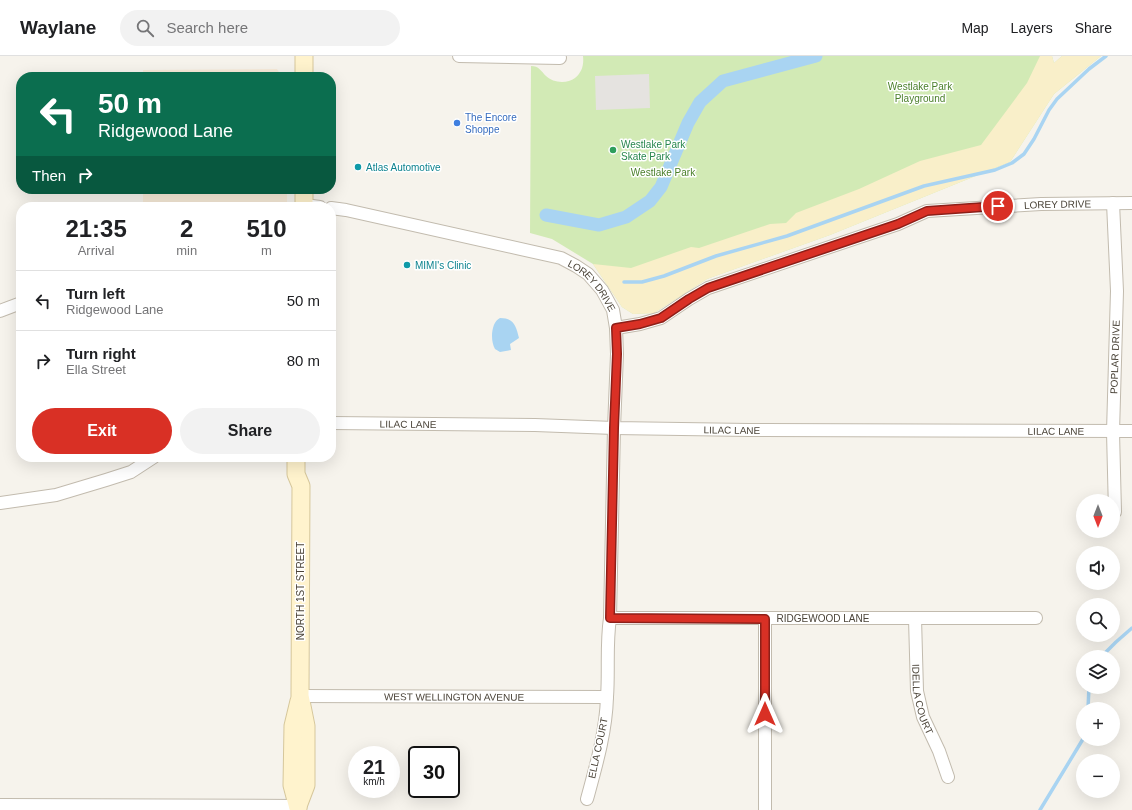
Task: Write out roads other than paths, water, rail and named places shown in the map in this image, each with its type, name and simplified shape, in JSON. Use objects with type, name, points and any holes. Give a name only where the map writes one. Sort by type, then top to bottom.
[{"type":"main road","points":[[304,56],[304,72]]},
{"type":"main road","name":"NORTH 1ST STREET","points":[[296,462],[296,474],[301,486]]},
{"type":"main road","name":"NORTH 1ST STREET","points":[[298,808],[292,785],[293,726],[300,696],[301,486],[306,474],[307,462]]},
{"type":"street","points":[[459,56],[560,58]]},
{"type":"street","name":"POPLAR DRIVE","points":[[1114,203],[1117,292],[1113,432],[1115,494]]},
{"type":"street","name":"LOREY DRIVE","points":[[336,209],[561,258],[588,274],[602,290],[612,310],[616,328],[640,324],[661,318],[708,288],[898,224],[927,211],[1041,204],[1132,203]]},
{"type":"street","points":[[0,311],[16,305]]},
{"type":"street","name":"ELLA COURT","points":[[587,799],[602,737],[607,698],[617,354],[616,328]]},
{"type":"street","name":"LILAC LANE","points":[[336,422],[749,430],[1132,431]]},
{"type":"street","points":[[0,503],[56,495],[131,472],[146,462]]},
{"type":"street","name":"RIDGEWOOD LANE","points":[[610,618],[1036,618]]},
{"type":"street","name":"IDELLA COURT","points":[[915,618],[917,692],[923,716],[939,751],[948,777]]},
{"type":"street","points":[[765,619],[765,810]]},
{"type":"street","name":"WEST WELLINGTON AVENUE","points":[[300,696],[607,698]]},
{"type":"street","points":[[0,805],[298,808]]},
{"type":"water","points":[[500,318],[508,319],[514,324],[519,338],[510,344],[511,350],[500,352],[493,346],[492,332],[495,323]]},
{"type":"waterway","points":[[546,215],[599,225],[626,217],[650,201],[661,187],[688,123],[700,102],[723,81],[816,56]]},
{"type":"waterway","points":[[624,282],[642,282],[664,276],[716,256],[787,236],[924,186],[995,170],[1012,163],[1024,154],[1034,139],[1049,110],[1057,99],[1089,69],[1106,56]]},
{"type":"waterway","points":[[1108,650],[1132,628]]},
{"type":"waterway","points":[[1088,702],[1089,694]]},
{"type":"waterway","points":[[1040,810],[1079,746]]},
{"type":"place","name":"The Encore Shoppe","points":[[457,123]]},
{"type":"place","name":"Westlake Park Skate Park","points":[[613,150]]},
{"type":"place","name":"Atlas Automotive","points":[[358,167]]},
{"type":"place","name":"MIMI's Clinic","points":[[407,265]]},
{"type":"park label","name":"Westlake Park Playground","points":[[920,92]]},
{"type":"park label","name":"Westlake Park","points":[[663,172]]}]
